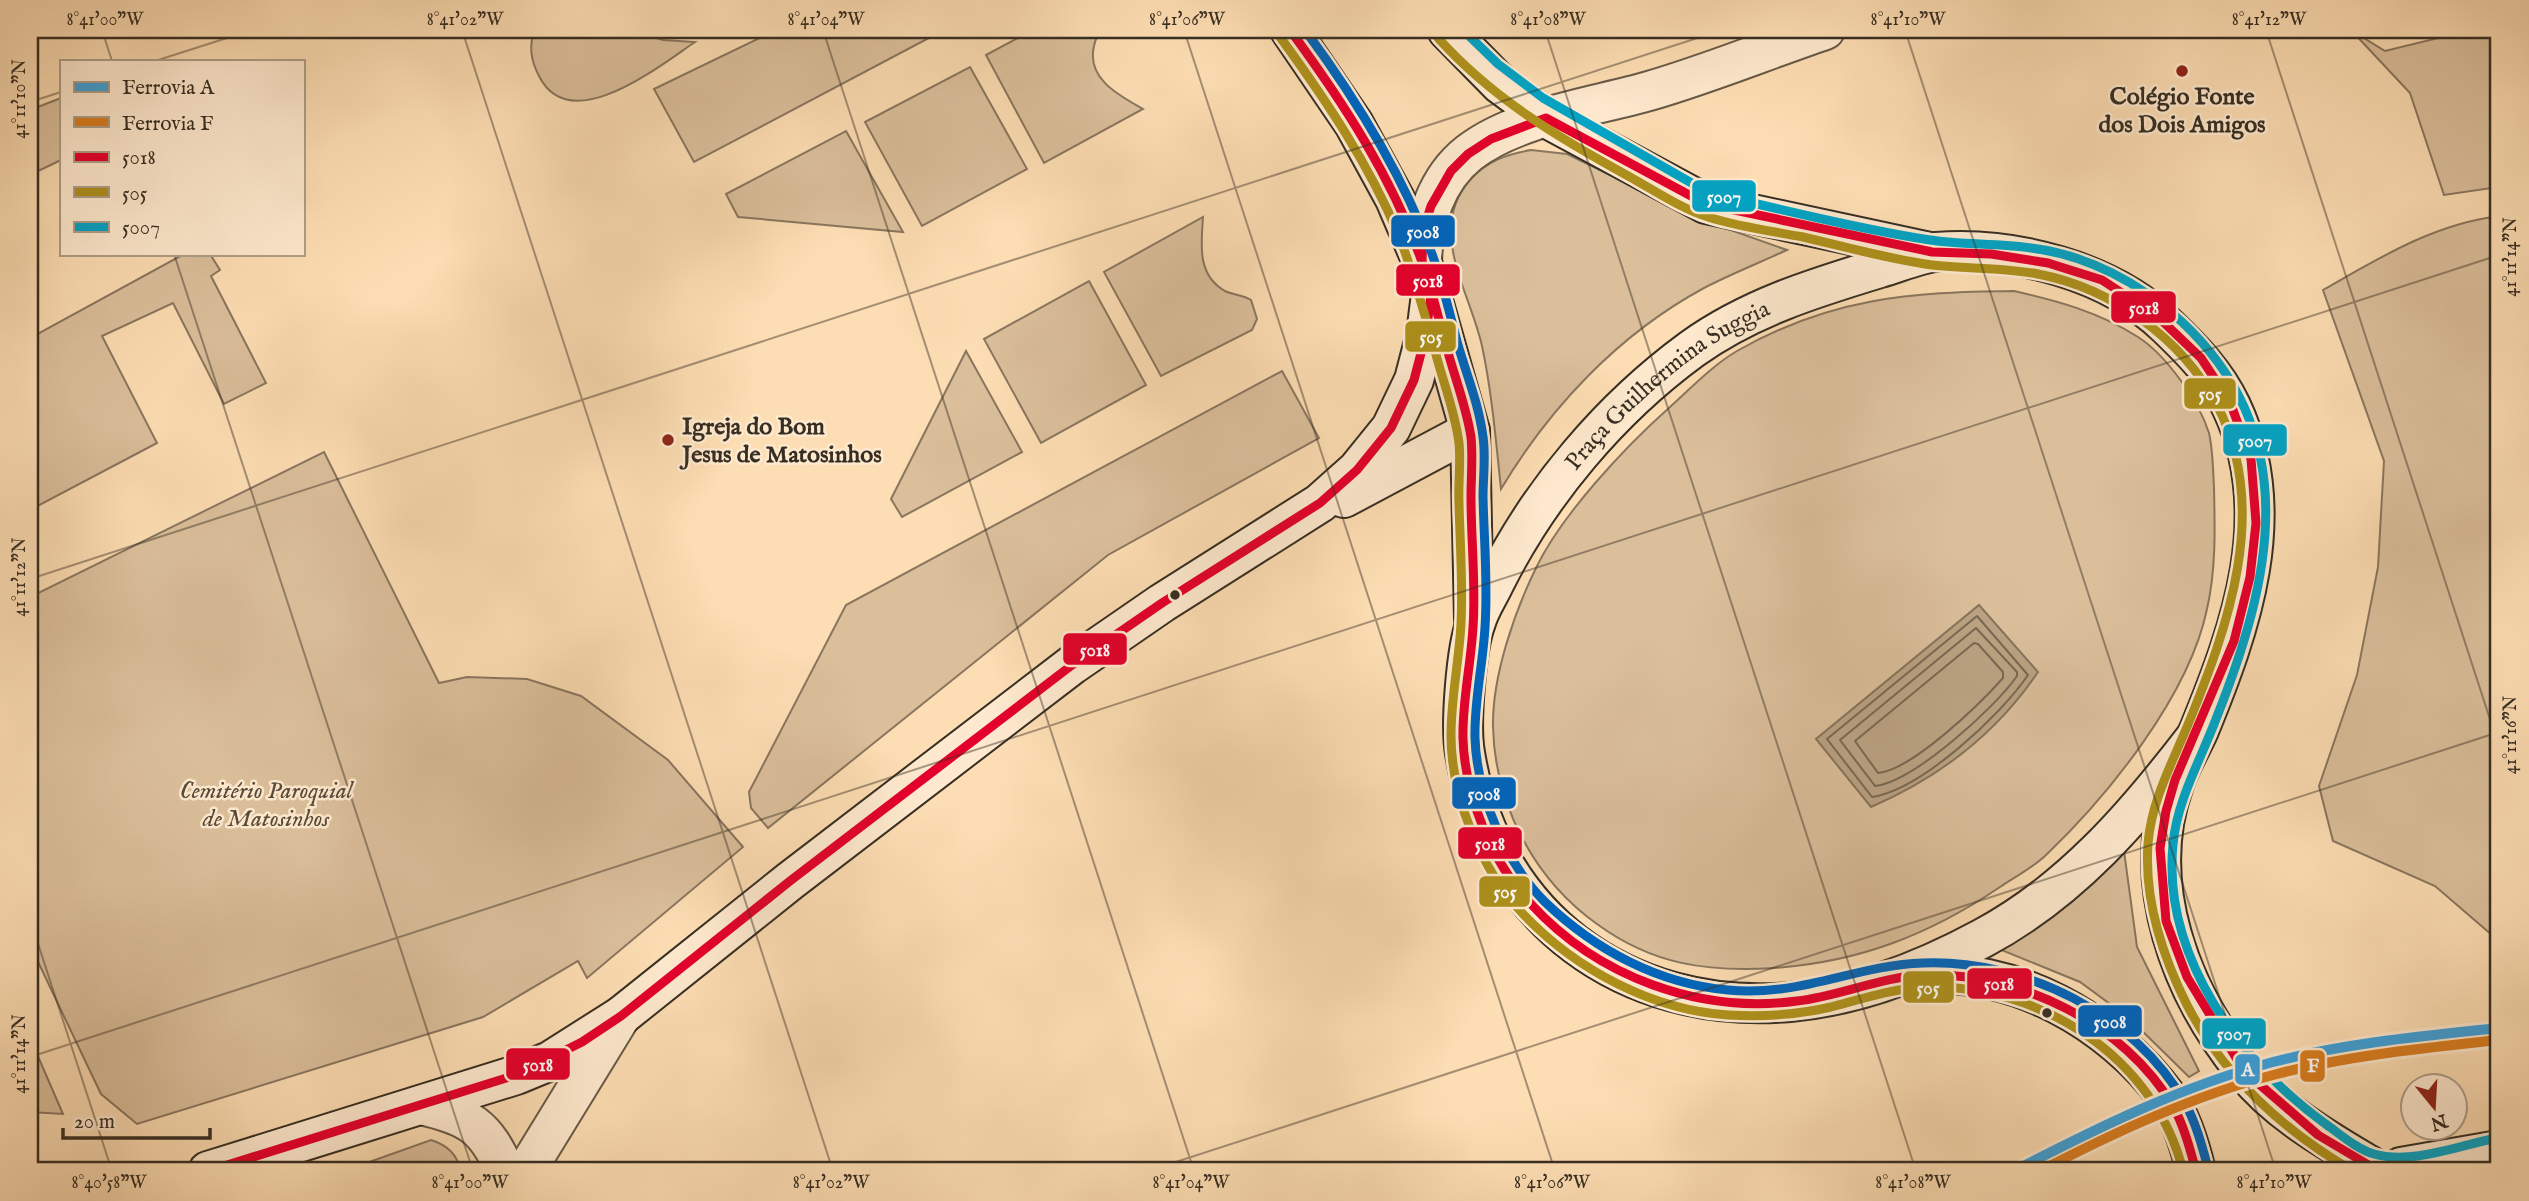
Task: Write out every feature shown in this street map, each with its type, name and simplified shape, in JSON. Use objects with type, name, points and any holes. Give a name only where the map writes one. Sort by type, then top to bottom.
[{"type":"main road","points":[[1290,30],[1354,124],[1395,199],[1426,278],[1470,431],[1474,625]]},
{"type":"main road","points":[[1447,30],[1500,84],[1546,118],[1706,204],[1932,252]]},
{"type":"main road","points":[[208,1171],[516,1075],[550,1060],[621,1016],[790,881],[1072,665],[1162,603],[1253,548],[1320,503],[1357,470],[1391,428],[1414,380],[1426,334],[1423,231],[1451,171],[1468,154],[1491,139],[1546,118],[1659,87],[1825,30]]},
{"type":"main road","name":"Praça Guilhermina Suggia","points":[[2195,738],[2136,814],[2066,881],[1990,935],[1894,979],[1845,993],[1790,1002],[1736,1003],[1673,992],[1618,972],[1572,943],[1528,902],[1497,853],[1474,800],[1463,743],[1474,625],[1513,548],[1554,486],[1587,446],[1655,378],[1697,346],[1781,299],[1932,252],[1991,254],[2048,263],[2102,280],[2157,316],[2200,358],[2230,402],[2251,459],[2256,523],[2250,577],[2234,642],[2195,738],[2175,780],[2160,848],[2166,920],[2187,977],[2244,1070],[2267,1093],[2318,1135],[2384,1169]]},
{"type":"main road","points":[[1253,548],[1470,431]]},
{"type":"main road","name":"Praça Guilhermina Suggia","points":[[1894,979],[1964,975],[2015,986],[2099,1030],[2139,1065],[2167,1098],[2180,1121],[2196,1171]]},
{"type":"main road","points":[[526,1171],[621,1016]]},
{"type":"main road","points":[[421,1105],[444,1110],[469,1122],[492,1141],[505,1171]]},
{"type":"main road","points":[[2384,1169],[2499,1150]]},
{"type":"green space","points":[[535,30],[631,30],[663,40],[695,42],[659,67],[615,92],[592,99],[571,100],[553,93],[539,76],[531,53]]},
{"type":"green space","points":[[776,30],[944,30],[694,162],[654,89]]},
{"type":"green space","points":[[1033,30],[1099,30],[1093,58],[1100,77],[1115,92],[1143,109],[1044,163],[986,55]]},
{"type":"green space","points":[[2351,30],[2385,51],[2471,30],[2499,30],[2499,187],[2444,195],[2410,93]]},
{"type":"green space","points":[[970,67],[1027,169],[922,226],[865,122]]},
{"type":"green space","points":[[60,98],[60,160],[30,175],[30,110]]},
{"type":"green space","points":[[846,131],[903,232],[738,217],[726,194]]},
{"type":"green space","points":[[1531,150],[1567,154],[1705,221],[1787,250],[1704,288],[1673,306],[1615,350],[1564,401],[1541,429],[1501,489],[1482,346],[1455,261],[1451,240],[1452,219],[1457,199],[1477,173],[1498,159]]},
{"type":"green space","points":[[2499,216],[2499,941],[2435,886],[2333,841],[2319,786],[2357,675],[2378,567],[2384,461],[2323,290],[2430,234],[2475,220]]},
{"type":"green space","points":[[1203,217],[1203,258],[1209,277],[1225,291],[1251,300],[1257,319],[1252,330],[1161,376],[1104,272]]},
{"type":"green space","points":[[180,256],[211,256],[220,270],[211,276],[266,383],[224,404],[173,303],[102,336],[157,443],[30,510],[30,338]]},
{"type":"green space","points":[[1089,281],[1146,385],[1041,443],[984,339]]},
{"type":"green space","points":[[2014,291],[2078,308],[2123,328],[2149,345],[2190,393],[2209,433],[2215,518],[2210,594],[2197,642],[2183,676],[2164,710],[2119,774],[2045,856],[1973,904],[1920,932],[1835,960],[1749,969],[1681,963],[1639,949],[1618,938],[1575,906],[1554,885],[1537,862],[1510,812],[1495,756],[1494,708],[1500,667],[1520,605],[1547,547],[1596,482],[1634,441],[1702,377],[1737,351],[1771,333],[1838,309],[1905,296]]},
{"type":"green space","points":[[966,351],[1022,452],[902,517],[891,499]]},
{"type":"green space","points":[[1282,371],[1319,438],[1108,555],[768,828],[751,808],[749,792],[846,605]]},
{"type":"green space","name":"Cemitério Paroquial de Matosinhos","points":[[324,452],[439,683],[467,677],[527,679],[581,696],[668,760],[743,847],[587,978],[578,961],[483,1017],[137,1124],[101,1094],[30,945],[30,597]]},
{"type":"green space","points":[[2124,851],[2137,947],[2199,1071],[2189,1077],[2129,1018],[2080,982],[1999,949]]},
{"type":"green space","points":[[30,1038],[63,1114],[30,1112]]},
{"type":"green space","points":[[431,1140],[451,1151],[460,1171],[344,1171]]},
{"type":"water","points":[[1979,605],[2038,672],[2004,715],[1964,752],[1920,782],[1871,807],[1816,739]]},
{"type":"rail line","name":"A","points":[[2014,1171],[2140,1109],[2239,1072],[2301,1055],[2357,1045],[2499,1028]]},
{"type":"rail line","name":"F","points":[[2040,1171],[2156,1116],[2277,1074],[2360,1057],[2499,1040]]},
{"type":"transit line","name":"5018","points":[[1290,30],[1365,141],[1396,200],[1426,272],[1466,413],[1472,444],[1474,595],[1463,725],[1465,761],[1483,828],[1504,869],[1517,887],[1558,930],[1587,952],[1652,985],[1687,995],[1724,1002],[1760,1004],[1797,1001],[1892,979],[1924,975],[1960,976],[2032,993],[2066,1008],[2098,1027],[2127,1050],[2152,1076],[2177,1114],[2196,1171]]},
{"type":"transit line","name":"5008","points":[[1305,30],[1360,110],[1407,195],[1436,265],[1476,402],[1484,444],[1486,594],[1475,724],[1477,760],[1487,804],[1496,826],[1517,868],[1531,886],[1564,919],[1629,962],[1677,980],[1702,986],[1728,990],[1780,989],[1874,969],[1923,963],[1961,964],[2000,971],[2037,982],[2073,998],[2107,1019],[2137,1043],[2164,1071],[2189,1111],[2208,1168]]},
{"type":"transit line","name":"5007","points":[[1463,30],[1498,64],[1543,98],[1702,189],[1731,198],[1905,236],[1942,242],[2031,248],[2072,257],[2131,283],[2182,322],[2221,366],[2247,413],[2261,462],[2266,512],[2262,563],[2251,615],[2235,667],[2184,796],[2175,828],[2173,886],[2180,927],[2194,966],[2214,1004],[2238,1039],[2265,1071],[2295,1100],[2361,1149],[2389,1157],[2420,1156],[2497,1138]]},
{"type":"transit line","name":"505","points":[[1280,37],[1346,133],[1387,209],[1409,265],[1452,408],[1460,450],[1462,593],[1451,721],[1452,759],[1456,783],[1471,831],[1494,877],[1509,897],[1545,935],[1592,969],[1644,996],[1700,1012],[1741,1016],[1793,1014],[1888,992],[1923,987],[1966,989],[2009,998],[2049,1013],[2086,1035],[2119,1062],[2147,1094],[2169,1130],[2183,1171]]},
{"type":"transit line","name":"505","points":[[1438,38],[1481,80],[1528,116],[1668,199],[1698,213],[1731,224],[1803,237],[1899,260],[2025,272],[2065,281],[2092,291],[2142,320],[2185,358],[2217,405],[2233,445],[2241,485],[2242,526],[2238,568],[2217,649],[2153,814],[2148,844],[2152,906],[2163,947],[2178,986],[2202,1031],[2219,1055],[2258,1100],[2280,1120],[2353,1171]]},
{"type":"transit line","name":"5018","points":[[208,1171],[516,1075],[582,1042],[621,1016],[790,881],[1072,665],[1162,603],[1320,503],[1357,470],[1391,428],[1414,380],[1426,334],[1431,294],[1422,262],[1423,231],[1431,206],[1451,171],[1468,154],[1491,139],[1546,118],[1706,204],[1932,252],[1991,254],[2048,263],[2102,280],[2157,316],[2201,358],[2230,402],[2251,459],[2256,523],[2250,577],[2234,641],[2175,780],[2166,811],[2160,848],[2166,921],[2187,977],[2244,1071],[2318,1135],[2372,1167],[2401,1167],[2415,1171]]},
{"type":"place","name":"Colégio Fonte dos Dois Amigos","points":[[2182,71]]},
{"type":"place","name":"Igreja do Bom Jesus de Matosinhos","points":[[668,440]]}]
